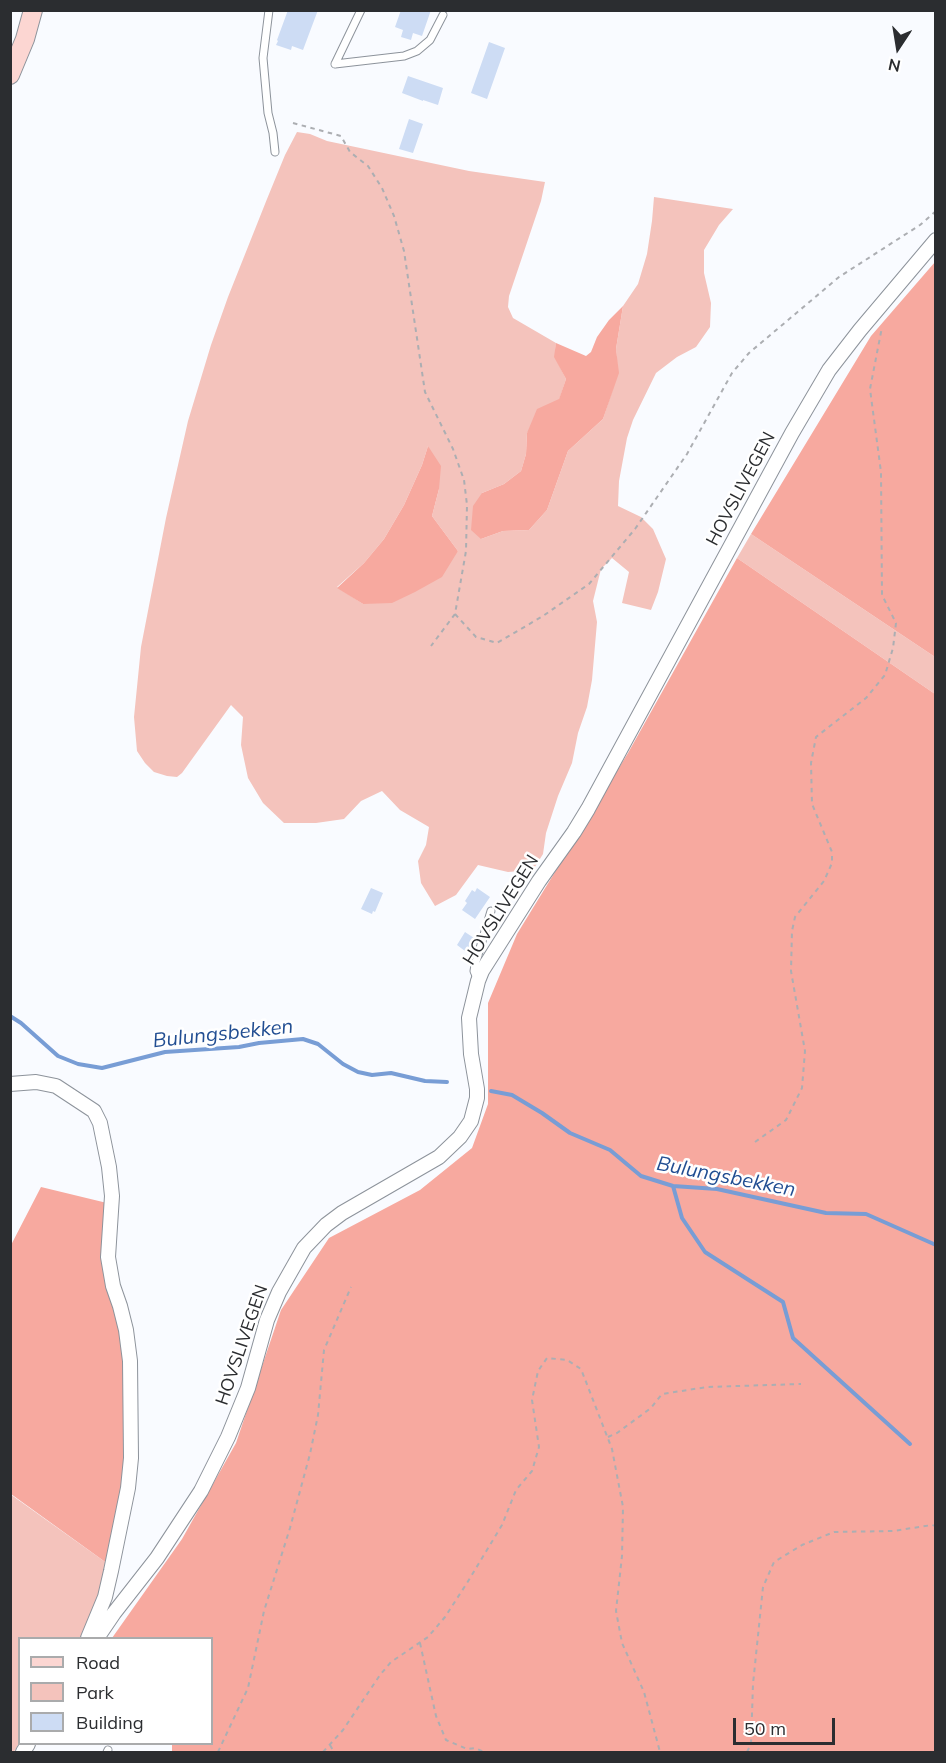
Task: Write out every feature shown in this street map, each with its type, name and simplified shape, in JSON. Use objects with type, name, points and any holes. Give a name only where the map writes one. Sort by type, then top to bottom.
[{"type":"main road","points":[[10,75],[25,39],[33,10]]},
{"type":"street","name":"HOVSLIVEGEN","points":[[98,1637],[157,1558],[201,1491],[228,1437],[248,1388],[267,1320],[284,1282],[304,1248],[326,1225],[342,1213],[439,1157],[460,1137],[471,1121],[477,1089],[471,1054],[469,1018],[478,981],[507,931],[588,808],[792,433],[829,370],[936,240]]},
{"type":"street","points":[[10,1084],[36,1082],[56,1086],[94,1111],[100,1123],[109,1167],[112,1196],[108,1257],[113,1286],[126,1330],[130,1362],[131,1458],[128,1488],[105,1597],[88,1637]]},
{"type":"lane","points":[[269,10],[263,58],[268,113],[275,152]]},
{"type":"lane","points":[[361,10],[335,64],[404,56],[417,51],[430,40],[443,15]]},
{"type":"lane","points":[[478,981],[475,975],[475,965],[491,910]]},
{"type":"path","points":[[293,123],[341,136],[350,152],[368,166],[382,188],[394,216],[404,251],[425,392],[453,449],[464,480],[467,513],[466,551],[454,614],[431,646]]},
{"type":"path","points":[[454,614],[476,637],[497,643],[543,616],[588,584],[642,520],[687,454],[732,373],[749,353],[839,277],[920,225],[936,211]]},
{"type":"path","points":[[754,1142],[786,1120],[802,1088],[805,1051],[791,972],[792,931],[795,918],[824,881],[832,863],[832,852],[812,804],[811,763],[816,737],[866,698],[885,675],[893,648],[896,622],[882,595],[881,472],[870,389],[887,297]]},
{"type":"path","points":[[218,1752],[248,1688],[264,1611],[310,1454],[318,1415],[324,1350],[351,1287]]},
{"type":"path","points":[[323,1752],[342,1730],[391,1662],[428,1638],[445,1617],[501,1525],[516,1490],[532,1472],[539,1447],[532,1400],[538,1371],[547,1358],[567,1359],[581,1369],[612,1449],[623,1507],[622,1556],[616,1611],[622,1643],[644,1692],[660,1752]]},
{"type":"path","points":[[608,1437],[651,1408],[662,1394],[706,1387],[801,1384]]},
{"type":"path","points":[[747,1752],[751,1744],[753,1683],[763,1587],[774,1562],[802,1545],[834,1532],[893,1531],[936,1526]]},
{"type":"path","points":[[420,1643],[436,1716],[446,1740],[466,1749],[475,1748],[484,1752]]},
{"type":"path","points":[[330,1745],[334,1752]]},
{"type":"green space","points":[[297,132],[310,134],[327,141],[469,171],[545,182],[541,201],[509,296],[508,307],[513,318],[556,343],[555,357],[566,379],[559,400],[527,433],[526,454],[521,471],[504,484],[482,493],[481,539],[503,531],[529,530],[547,510],[568,451],[603,419],[618,373],[616,349],[623,306],[638,284],[647,254],[654,197],[733,209],[719,225],[704,250],[704,273],[711,303],[710,327],[696,347],[677,357],[656,373],[633,420],[627,438],[619,481],[618,506],[641,517],[653,529],[666,559],[651,610],[622,603],[629,572],[612,558],[601,569],[593,601],[597,622],[592,680],[587,707],[578,733],[572,763],[546,833],[543,854],[533,870],[508,872],[478,865],[456,895],[435,906],[421,883],[418,861],[426,845],[429,827],[400,810],[382,791],[361,801],[344,819],[316,823],[284,823],[263,803],[248,778],[241,745],[243,717],[231,705],[177,777],[154,772],[137,751],[134,717],[141,647],[188,421],[228,297],[285,155]],"holes":[[[428,446],[439,489],[432,516],[458,551],[363,604],[337,587],[364,563],[384,539],[404,505]]]},
{"type":"green space","points":[[751,534],[935,657],[935,694],[737,558]]},
{"type":"green space","points":[[10,1494],[108,1564],[94,1614],[81,1637],[18,1637],[18,1745],[14,1752],[10,1752]]},
{"type":"shaded area","points":[[935,262],[935,657],[751,534],[871,336]]},
{"type":"shaded area","points":[[623,306],[616,349],[619,373],[603,419],[568,451],[547,510],[529,530],[503,531],[481,539],[471,530],[473,506],[482,493],[504,484],[521,471],[526,454],[527,433],[537,409],[559,399],[566,379],[554,357],[556,343],[586,356],[591,352],[597,337],[609,320]]},
{"type":"shaded area","points":[[428,446],[441,466],[439,489],[432,516],[458,551],[442,577],[392,603],[363,604],[337,588],[364,563],[384,539],[404,505]]},
{"type":"shaded area","points":[[737,558],[935,694],[935,1752],[172,1752],[172,1745],[213,1745],[213,1637],[113,1637],[182,1539],[236,1443],[281,1310],[329,1238],[420,1190],[472,1148],[488,1104],[488,1003],[517,934],[628,753]]},
{"type":"shaded area","points":[[41,1187],[107,1203],[102,1243],[106,1282],[116,1306],[125,1369],[124,1478],[108,1564],[11,1494],[10,1247]]},
{"type":"building","points":[[288,10],[318,10],[303,50],[292,46],[291,50],[276,45]]},
{"type":"building","points":[[401,10],[431,10],[422,36],[413,33],[411,40],[401,37],[403,30],[395,27]]},
{"type":"building","points":[[489,42],[505,48],[487,99],[471,93]]},
{"type":"building","points":[[408,76],[443,88],[438,105],[402,93]]},
{"type":"building","points":[[409,119],[423,124],[413,153],[399,149]]},
{"type":"building","points":[[371,888],[383,893],[372,914],[361,909]]},
{"type":"building","points":[[477,888],[490,897],[475,919],[462,910],[472,890],[475,892]]},
{"type":"building","points":[[465,932],[477,940],[469,954],[457,945]]},
{"type":"waterway","name":"Bulungsbekken","points":[[10,1016],[58,1056],[78,1064],[102,1068],[165,1052],[239,1047],[303,1039],[318,1044],[343,1064],[358,1072],[372,1075],[391,1073],[425,1081],[447,1082]]},
{"type":"waterway","name":"Bulungsbekken","points":[[491,1091],[512,1095],[570,1133],[610,1150],[641,1176],[673,1186],[717,1189],[826,1213],[866,1214],[936,1245]]},
{"type":"waterway","points":[[673,1186],[682,1218],[705,1252],[783,1302],[793,1338],[910,1444]]}]
